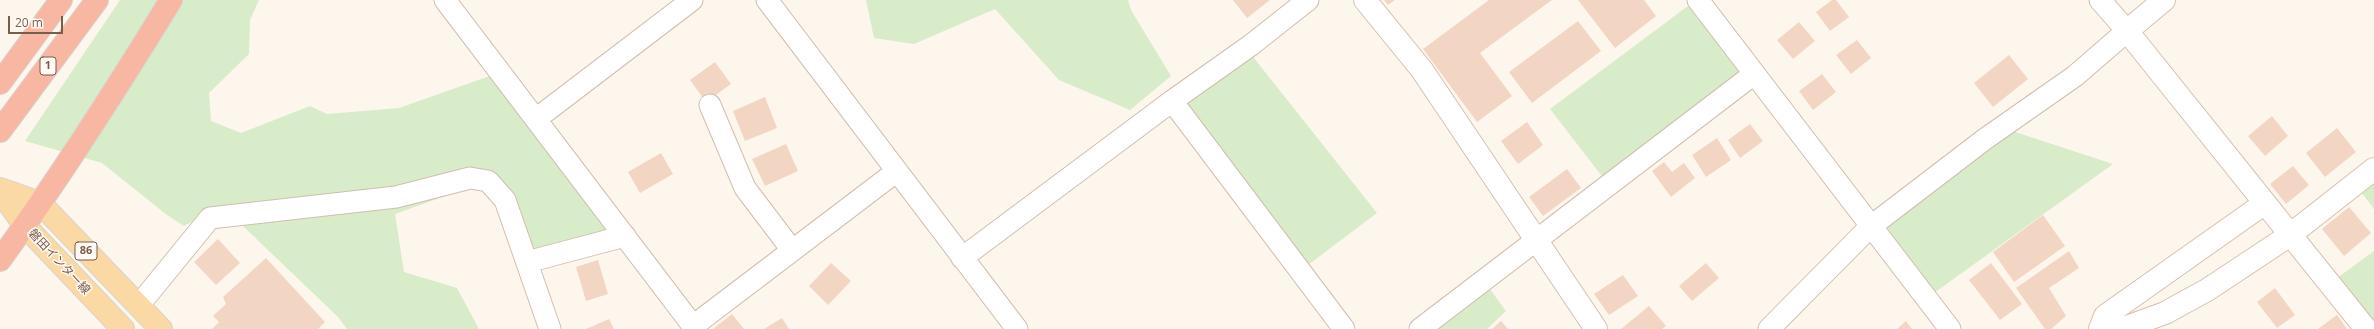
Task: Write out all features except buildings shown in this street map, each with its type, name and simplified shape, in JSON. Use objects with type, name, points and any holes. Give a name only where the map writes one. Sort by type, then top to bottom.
[{"type":"highway","name":"1","points":[[0,83],[61,0]]},
{"type":"highway","name":"1","points":[[0,131],[97,0]]},
{"type":"highway","points":[[0,260],[25,226],[126,74],[171,0]]},
{"type":"main road","name":"磐田インター線","points":[[0,190],[40,203],[162,329]]},
{"type":"main road","name":"磐田インター線","points":[[0,190],[25,226],[123,329]]},
{"type":"street","points":[[445,0],[693,326],[896,171]]},
{"type":"street","points":[[536,120],[692,0]]},
{"type":"street","points":[[767,0],[1016,329]]},
{"type":"street","points":[[962,258],[1172,101],[1252,44],[1308,0]]},
{"type":"street","points":[[1365,0],[1422,70],[1596,329]]},
{"type":"street","points":[[1698,0],[1870,227],[1950,329]]},
{"type":"street","points":[[2100,0],[2127,31],[2366,329]]},
{"type":"street","points":[[1770,329],[1870,227],[1985,139],[2075,76],[2164,0]]},
{"type":"street","points":[[1420,329],[1754,74]]},
{"type":"street","points":[[1172,101],[1344,329]]},
{"type":"street","points":[[710,105],[745,188],[792,250]]},
{"type":"street","points":[[2121,329],[2165,313],[2251,262],[2290,235],[2374,169]]},
{"type":"street","points":[[138,305],[210,218],[396,197],[470,178],[488,181],[505,200],[550,329]]},
{"type":"street","points":[[2100,329],[2105,316],[2265,204]]},
{"type":"street","points":[[527,262],[624,236]]},
{"type":"green space","points":[[120,0],[259,0],[250,20],[249,54],[209,93],[211,121],[241,133],[310,106],[327,114],[399,108],[501,72],[625,236],[527,262],[487,181],[395,214],[404,272],[457,288],[479,329],[347,329],[338,317],[222,206],[184,226],[167,215],[102,163],[25,141]]},
{"type":"green space","points":[[866,0],[1128,0],[1131,10],[1171,76],[1130,110],[1059,80],[995,9],[914,44],[874,38]]},
{"type":"green space","points":[[1696,0],[1749,77],[1608,184],[1550,109]]},
{"type":"green space","points":[[1246,48],[1377,213],[1300,271],[1172,101]]},
{"type":"green space","points":[[2009,130],[2113,164],[1934,293],[1876,234]]},
{"type":"green space","points":[[2374,169],[2374,209],[2355,184]]},
{"type":"green space","points":[[2374,251],[2374,329],[2329,284]]},
{"type":"green space","points":[[1484,281],[1506,311],[1487,329],[1420,329]]}]
